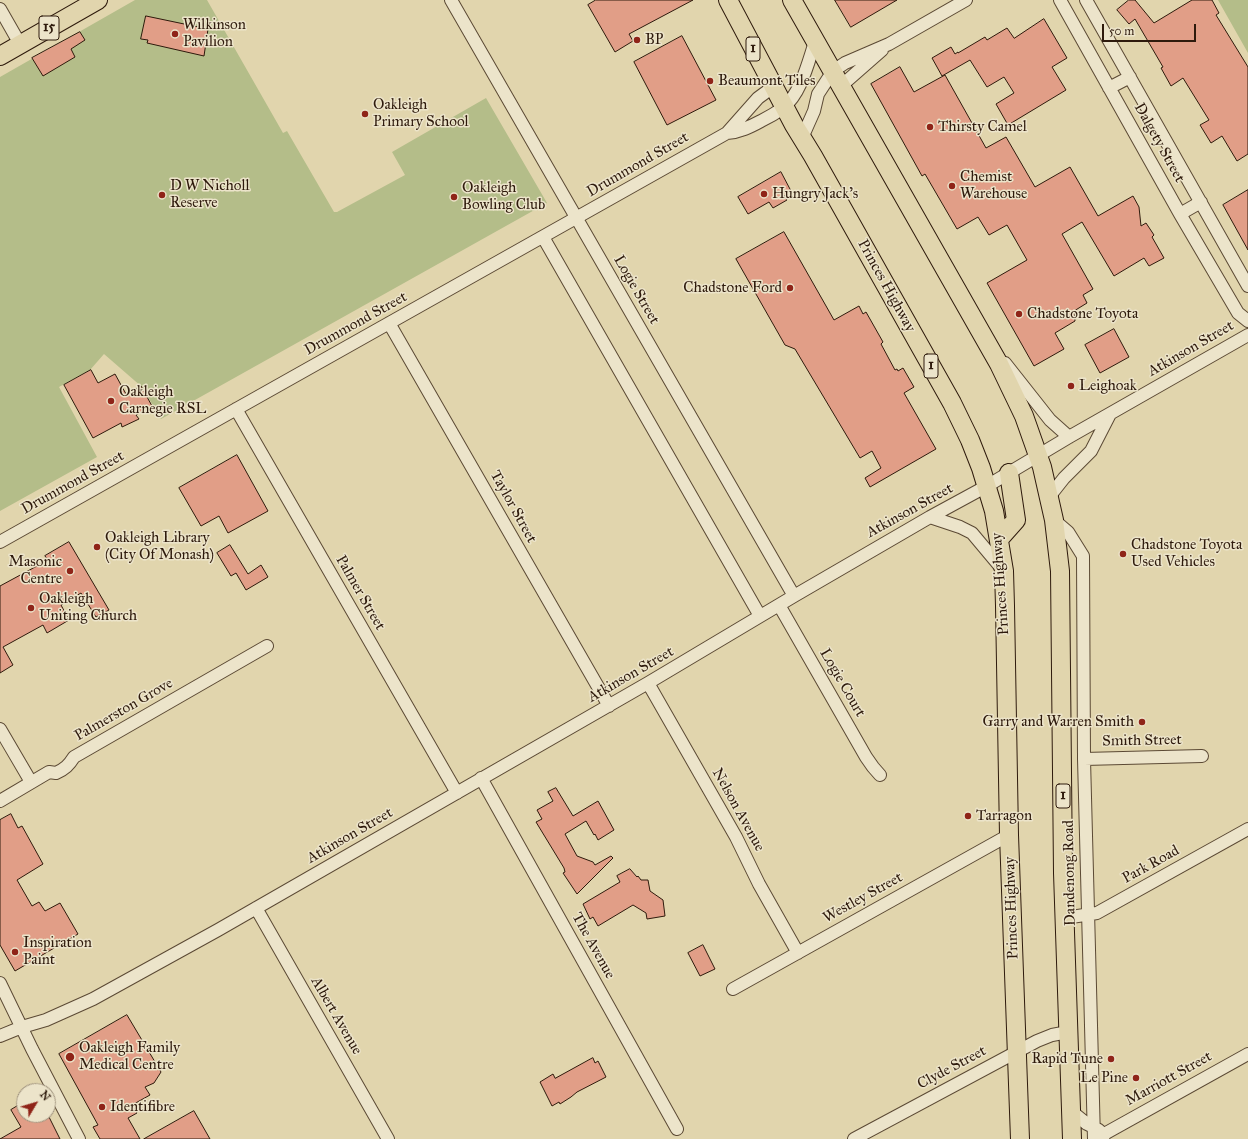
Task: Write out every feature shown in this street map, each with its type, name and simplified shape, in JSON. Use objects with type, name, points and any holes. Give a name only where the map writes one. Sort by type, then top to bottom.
[{"type":"highway","name":"15","points":[[0,56],[98,0]]},
{"type":"highway","name":"Princes Highway","points":[[728,0],[784,107],[955,408],[970,440],[987,486],[994,511],[1000,538],[1004,571],[1009,835],[1020,1139]]},
{"type":"highway","name":"1","points":[[792,0],[816,39],[837,79],[983,335],[1019,406],[1038,455],[1050,497],[1060,571],[1061,596],[1065,918],[1072,1139]]},
{"type":"highway","points":[[1000,538],[1016,520],[1009,473]]},
{"type":"street","name":"Logie Street","points":[[451,0],[794,596]]},
{"type":"street","points":[[802,138],[814,112],[818,94],[837,79],[889,44],[966,0]]},
{"type":"street","name":"Dalgety Street","points":[[1060,0],[1238,314],[1248,321]]},
{"type":"street","name":"Dalgety Street","points":[[1086,0],[1248,286]]},
{"type":"street","points":[[0,9],[20,44]]},
{"type":"street","name":"Drummond Street","points":[[727,133],[737,132],[760,122],[784,107],[798,90],[816,39]]},
{"type":"street","points":[[837,79],[845,62],[889,44]]},
{"type":"street","points":[[1109,88],[1130,77]]},
{"type":"street","name":"Drummond Street","points":[[0,542],[543,238],[727,133],[758,98],[773,87]]},
{"type":"street","points":[[1180,214],[1201,202]]},
{"type":"street","points":[[543,238],[760,616]]},
{"type":"street","name":"Taylor Street","points":[[389,323],[609,706]]},
{"type":"street","points":[[983,335],[1050,420],[1069,437]]},
{"type":"street","name":"Atkinson Street","points":[[0,1036],[46,1020],[93,999],[256,908],[609,706],[930,517],[987,486],[1069,437],[1248,335]]},
{"type":"street","name":"Palmer Street","points":[[236,409],[457,793]]},
{"type":"street","points":[[1050,497],[1064,478],[1091,451],[1110,414]]},
{"type":"street","points":[[930,517],[960,527],[972,533],[1004,571]]},
{"type":"street","name":"Dandenong Road","points":[[1054,520],[1068,532],[1083,556],[1084,758],[1094,1133]]},
{"type":"street","name":"Logie Court","points":[[779,605],[866,757],[872,767],[880,775]]},
{"type":"street","name":"Palmerston Grove","points":[[0,801],[49,772],[56,773],[68,767],[74,757],[266,646]]},
{"type":"street","name":"Nelson Avenue","points":[[648,683],[736,837],[758,884],[798,953]]},
{"type":"street","points":[[0,729],[31,782]]},
{"type":"street","name":"Smith Street","points":[[1084,758],[1202,756]]},
{"type":"street","name":"The Avenue","points":[[482,778],[677,1129]]},
{"type":"street","name":"Park Road","points":[[1065,918],[1097,912],[1248,829]]},
{"type":"street","name":"Westley Street","points":[[733,989],[1009,835]]},
{"type":"street","name":"Albert Avenue","points":[[256,908],[388,1139]]},
{"type":"street","points":[[0,983],[79,1139]]},
{"type":"street","name":"Clyde Street","points":[[854,1139],[1047,1036],[1068,1032]]},
{"type":"street","name":"Marriott Street","points":[[1071,1111],[1094,1133],[1103,1136],[1248,1054]]},
{"type":"green space","points":[[135,0],[207,0],[283,133],[287,131],[334,212],[337,212],[405,175],[392,152],[486,98],[547,203],[161,419],[142,387],[104,354],[90,370],[59,387],[97,457],[0,511],[0,77]]},
{"type":"green space","points":[[1218,0],[1248,0],[1248,53]]},
{"type":"building","points":[[596,0],[693,0],[629,34],[633,41],[615,52],[588,5]]},
{"type":"building","points":[[835,0],[897,0],[851,27]]},
{"type":"building","points":[[1129,0],[1135,0],[1154,23],[1192,0],[1212,0],[1219,13],[1216,15],[1248,67],[1248,154],[1237,161],[1222,136],[1211,143],[1200,125],[1209,120],[1183,78],[1171,86],[1161,68],[1163,67],[1135,19],[1129,24],[1117,10]]},
{"type":"building","name":"Wilkinson Pavilion","points":[[146,16],[208,29],[204,56],[147,43],[148,40],[141,39]]},
{"type":"building","points":[[1044,19],[1067,58],[1052,67],[1066,90],[1008,125],[996,104],[1014,93],[1004,77],[987,87],[970,60],[942,76],[932,58],[951,47],[955,54],[958,53],[985,37],[987,40],[1007,28],[1014,38]]},
{"type":"building","points":[[80,32],[85,40],[71,49],[75,57],[43,76],[32,58]]},
{"type":"building","points":[[682,36],[716,100],[667,125],[634,62]]},
{"type":"building","points":[[900,67],[914,92],[945,75],[986,148],[1006,137],[1035,187],[1070,167],[1098,216],[1133,196],[1139,207],[1141,226],[1146,223],[1154,235],[1152,237],[1164,258],[1149,266],[1144,258],[1114,276],[1082,222],[1062,234],[1093,289],[1083,295],[1087,303],[1074,311],[1075,321],[1055,333],[1064,349],[1034,366],[987,283],[1027,260],[1007,225],[989,235],[978,217],[957,229],[925,174],[922,176],[871,84]]},
{"type":"building","points":[[781,172],[791,191],[784,196],[787,200],[773,208],[769,202],[748,214],[738,197]]},
{"type":"building","points":[[1248,190],[1248,250],[1223,205]]},
{"type":"building","points":[[784,232],[834,320],[859,306],[863,314],[866,312],[883,342],[881,344],[895,370],[897,369],[898,371],[903,368],[914,387],[904,393],[936,449],[870,487],[865,478],[881,468],[872,451],[860,458],[795,349],[785,345],[736,259]]},
{"type":"building","points":[[1114,329],[1129,357],[1100,373],[1085,345]]},
{"type":"building","name":"Oakleigh Carnegie RSL","points":[[91,370],[98,383],[115,374],[126,394],[141,386],[152,406],[136,415],[139,419],[122,427],[121,423],[93,438],[64,385]]},
{"type":"building","points":[[237,455],[268,511],[228,533],[219,516],[201,526],[179,488]]},
{"type":"building","points":[[69,542],[109,610],[96,617],[81,593],[61,605],[69,620],[47,633],[43,625],[3,647],[13,665],[0,673],[0,586],[48,560],[45,556]]},
{"type":"building","points":[[230,545],[248,574],[261,565],[268,577],[246,590],[236,573],[231,576],[217,553]]},
{"type":"building","points":[[556,788],[573,816],[598,801],[614,830],[598,840],[586,821],[565,834],[577,856],[593,862],[595,865],[611,856],[613,858],[577,894],[563,873],[565,872],[564,868],[536,822],[542,819],[537,810],[553,801],[548,792]]},
{"type":"building","points":[[11,814],[18,828],[22,826],[43,864],[17,880],[32,906],[39,902],[45,911],[60,903],[78,934],[15,971],[0,945],[0,820]]},
{"type":"building","points":[[630,869],[641,880],[648,880],[650,891],[663,900],[665,916],[647,919],[646,913],[633,905],[598,926],[593,917],[590,919],[583,904],[620,882],[617,876]]},
{"type":"building","points":[[703,945],[715,969],[700,976],[688,953]]},
{"type":"building","points":[[127,1015],[161,1072],[154,1083],[145,1087],[150,1095],[132,1105],[137,1113],[128,1118],[140,1139],[100,1139],[93,1127],[98,1125],[59,1054]]},
{"type":"building","points":[[593,1058],[595,1063],[598,1061],[606,1077],[577,1092],[560,1104],[559,1102],[552,1106],[540,1082],[553,1074],[555,1078]]},
{"type":"building","points":[[16,1107],[16,1118],[11,1110]]},
{"type":"building","points":[[194,1111],[210,1139],[144,1139]]},
{"type":"building","points":[[19,1123],[52,1123],[60,1139],[0,1139],[21,1127]]},
{"type":"place","name":"Wilkinson Pavilion","points":[[175,34]]},
{"type":"place","name":"BP","points":[[637,40]]},
{"type":"place","name":"Beaumont Tiles","points":[[710,81]]},
{"type":"place","name":"Oakleigh Primary School","points":[[365,114]]},
{"type":"place","name":"Thirsty Camel","points":[[930,127]]},
{"type":"place","name":"Chemist Warehouse","points":[[952,186]]},
{"type":"place","name":"Hungry Jack's","points":[[764,194]]},
{"type":"place","name":"D W Nicholl Reserve","points":[[162,195]]},
{"type":"place","name":"Oakleigh Bowling Club","points":[[454,197]]},
{"type":"place","name":"Chadstone Ford","points":[[790,288]]},
{"type":"place","name":"Chadstone Toyota","points":[[1019,314]]},
{"type":"place","name":"Leighoak","points":[[1071,386]]},
{"type":"place","name":"Oakleigh Carnegie RSL","points":[[111,401]]},
{"type":"place","name":"Oakleigh Library (City Of Monash)","points":[[97,547]]},
{"type":"place","name":"Chadstone Toyota Used Vehicles","points":[[1123,554]]},
{"type":"place","name":"Masonic Centre","points":[[70,571]]},
{"type":"place","name":"Oakleigh Uniting Church","points":[[31,608]]},
{"type":"place","name":"Garry and Warren Smith","points":[[1142,722]]},
{"type":"place","name":"Tarragon","points":[[968,816]]},
{"type":"place","name":"Inspiration Paint","points":[[15,952]]},
{"type":"place","name":"Oakleigh Family Medical Centre","points":[[70,1057]]},
{"type":"place","name":"Rapid Tune","points":[[1111,1059]]},
{"type":"place","name":"Le Pine","points":[[1136,1078]]},
{"type":"place","name":"Identifibre","points":[[102,1107]]}]
